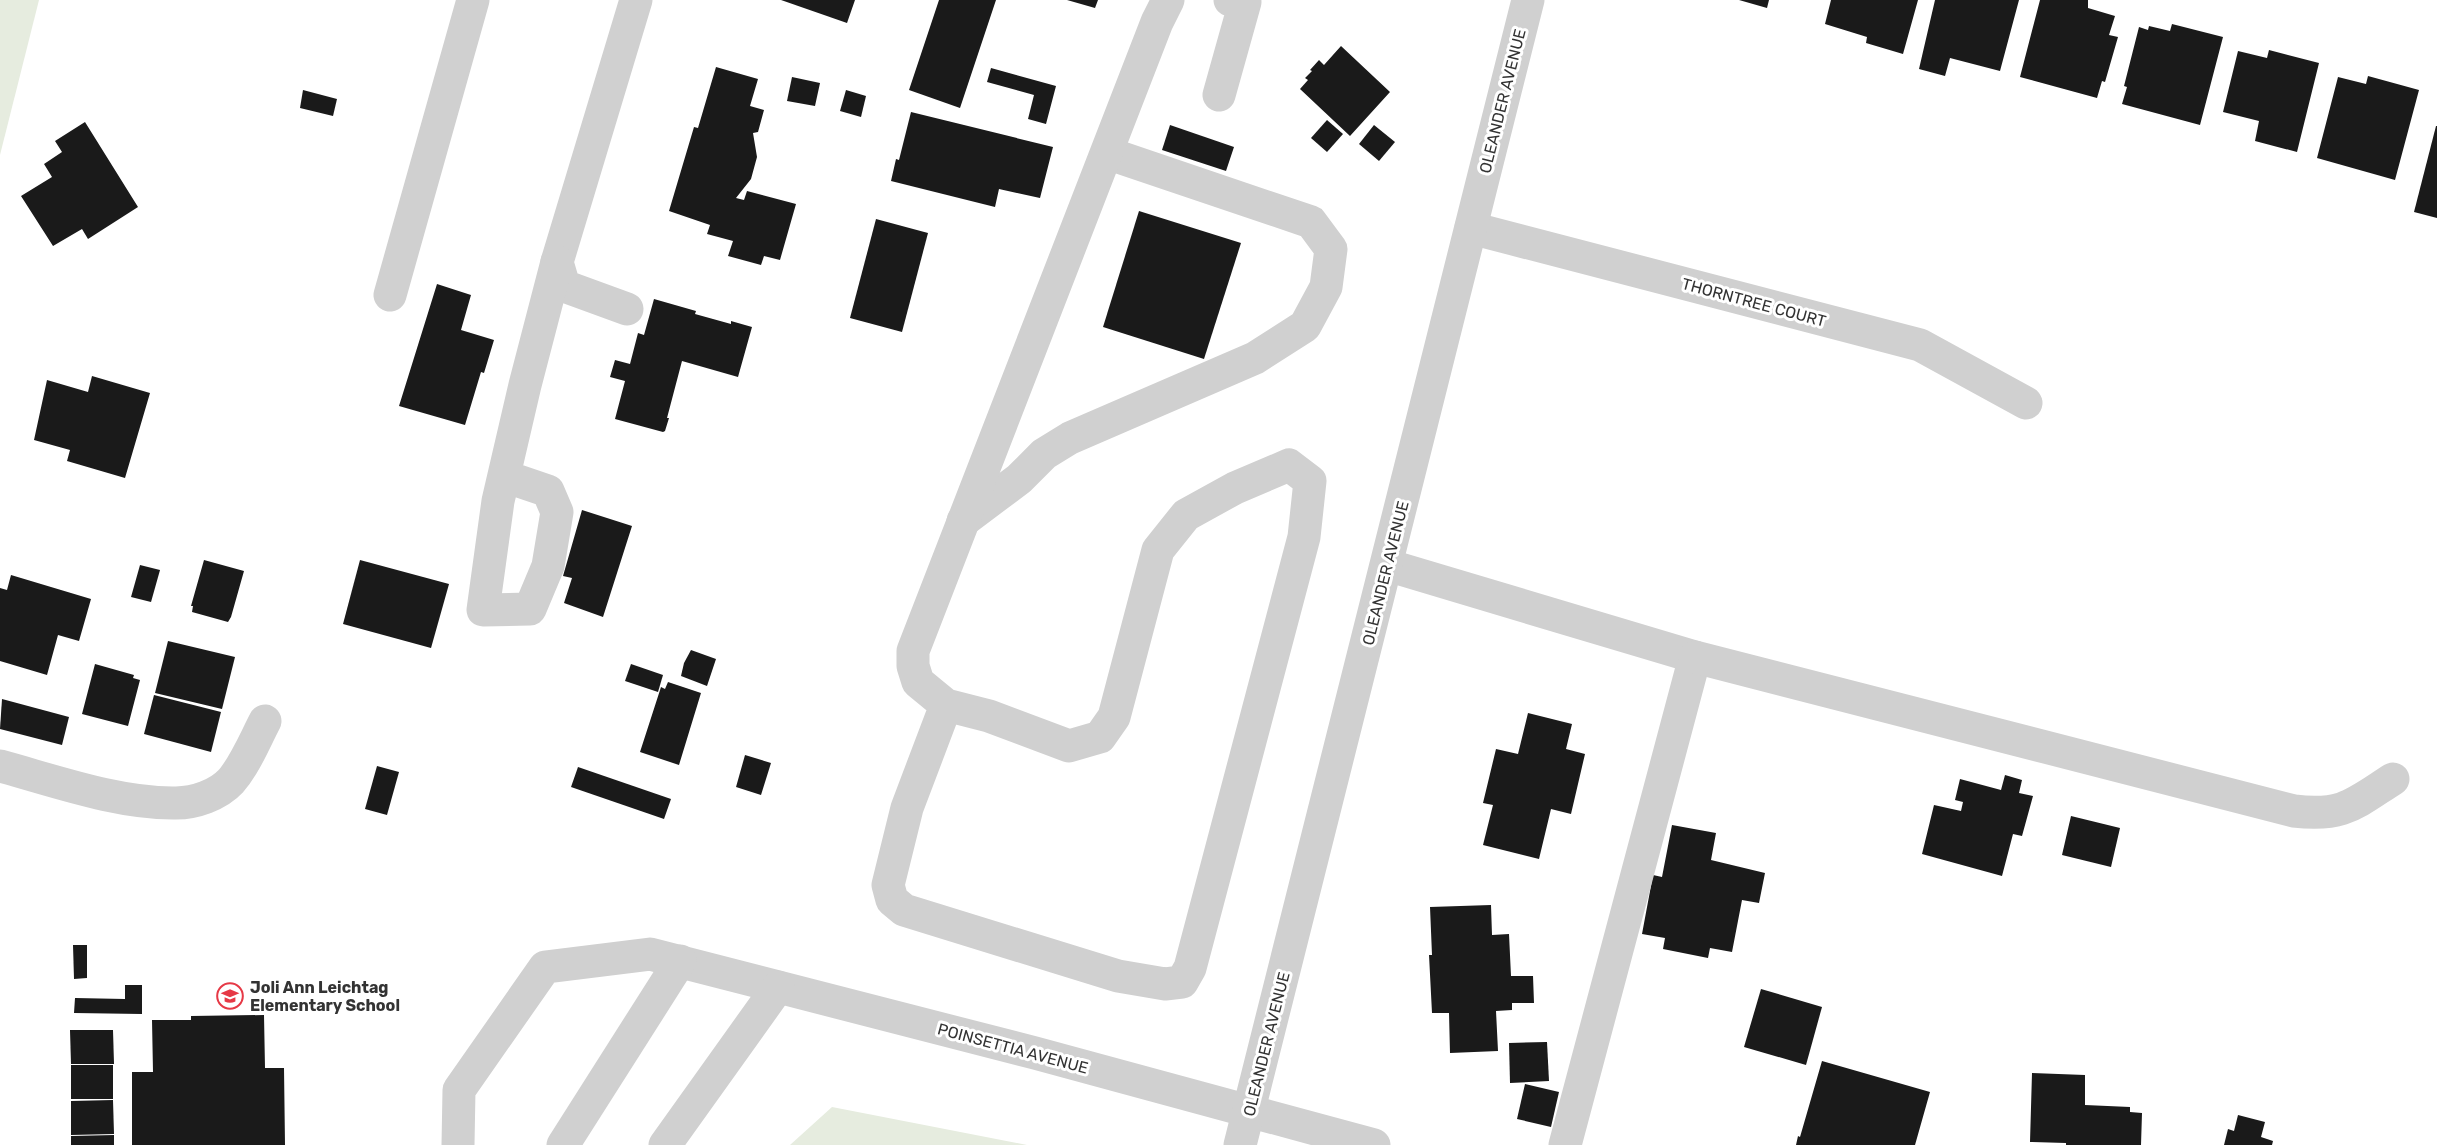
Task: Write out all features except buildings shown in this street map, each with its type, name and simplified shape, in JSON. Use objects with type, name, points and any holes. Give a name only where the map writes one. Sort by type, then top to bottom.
[{"type":"street","points":[[390,295],[473,0]]},
{"type":"street","points":[[504,476],[557,262],[636,0]]},
{"type":"street","points":[[946,705],[907,808],[888,885],[892,900],[904,910],[1118,976],[1166,984],[1182,982],[1190,968],[1304,537],[1310,481],[1289,465],[1235,488],[1186,515],[1158,550],[1114,717],[1100,737],[1069,746],[989,716],[946,705],[918,681],[913,666],[913,651],[1157,22],[1168,0]]},
{"type":"street","points":[[1219,94],[1245,2],[1230,0]]},
{"type":"street","name":"OLEANDER AVENUE","points":[[1240,1145],[1528,0]]},
{"type":"street","points":[[963,521],[1019,479],[1044,454],[1070,438],[1255,358],[1305,326],[1326,287],[1331,249],[1311,222],[1107,153]]},
{"type":"street","name":"THORNTREE COURT","points":[[1471,228],[1920,345],[2026,403]]},
{"type":"street","points":[[557,262],[564,286],[627,309]]},
{"type":"street","points":[[1387,565],[1695,657],[2294,812],[2320,814],[2347,808],[2393,779]]},
{"type":"street","points":[[1565,1145],[1695,657]]},
{"type":"street","points":[[0,766],[141,800],[177,803],[195,801],[214,794],[230,781],[265,721]]},
{"type":"street","points":[[458,1145],[459,1090],[545,967],[665,957]]},
{"type":"street","points":[[563,1145],[665,957]]},
{"type":"street","name":"POINSETTIA AVENUE","points":[[665,957],[1374,1145]]},
{"type":"street","points":[[665,1145],[778,987]]},
{"type":"shaded area","points":[[0,0],[39,0],[0,155]]},
{"type":"shaded area","points":[[832,1107],[1027,1145],[790,1145]]},
{"type":"place","name":"Joli Ann Leichtag Elementary School","points":[[230,996]]}]
